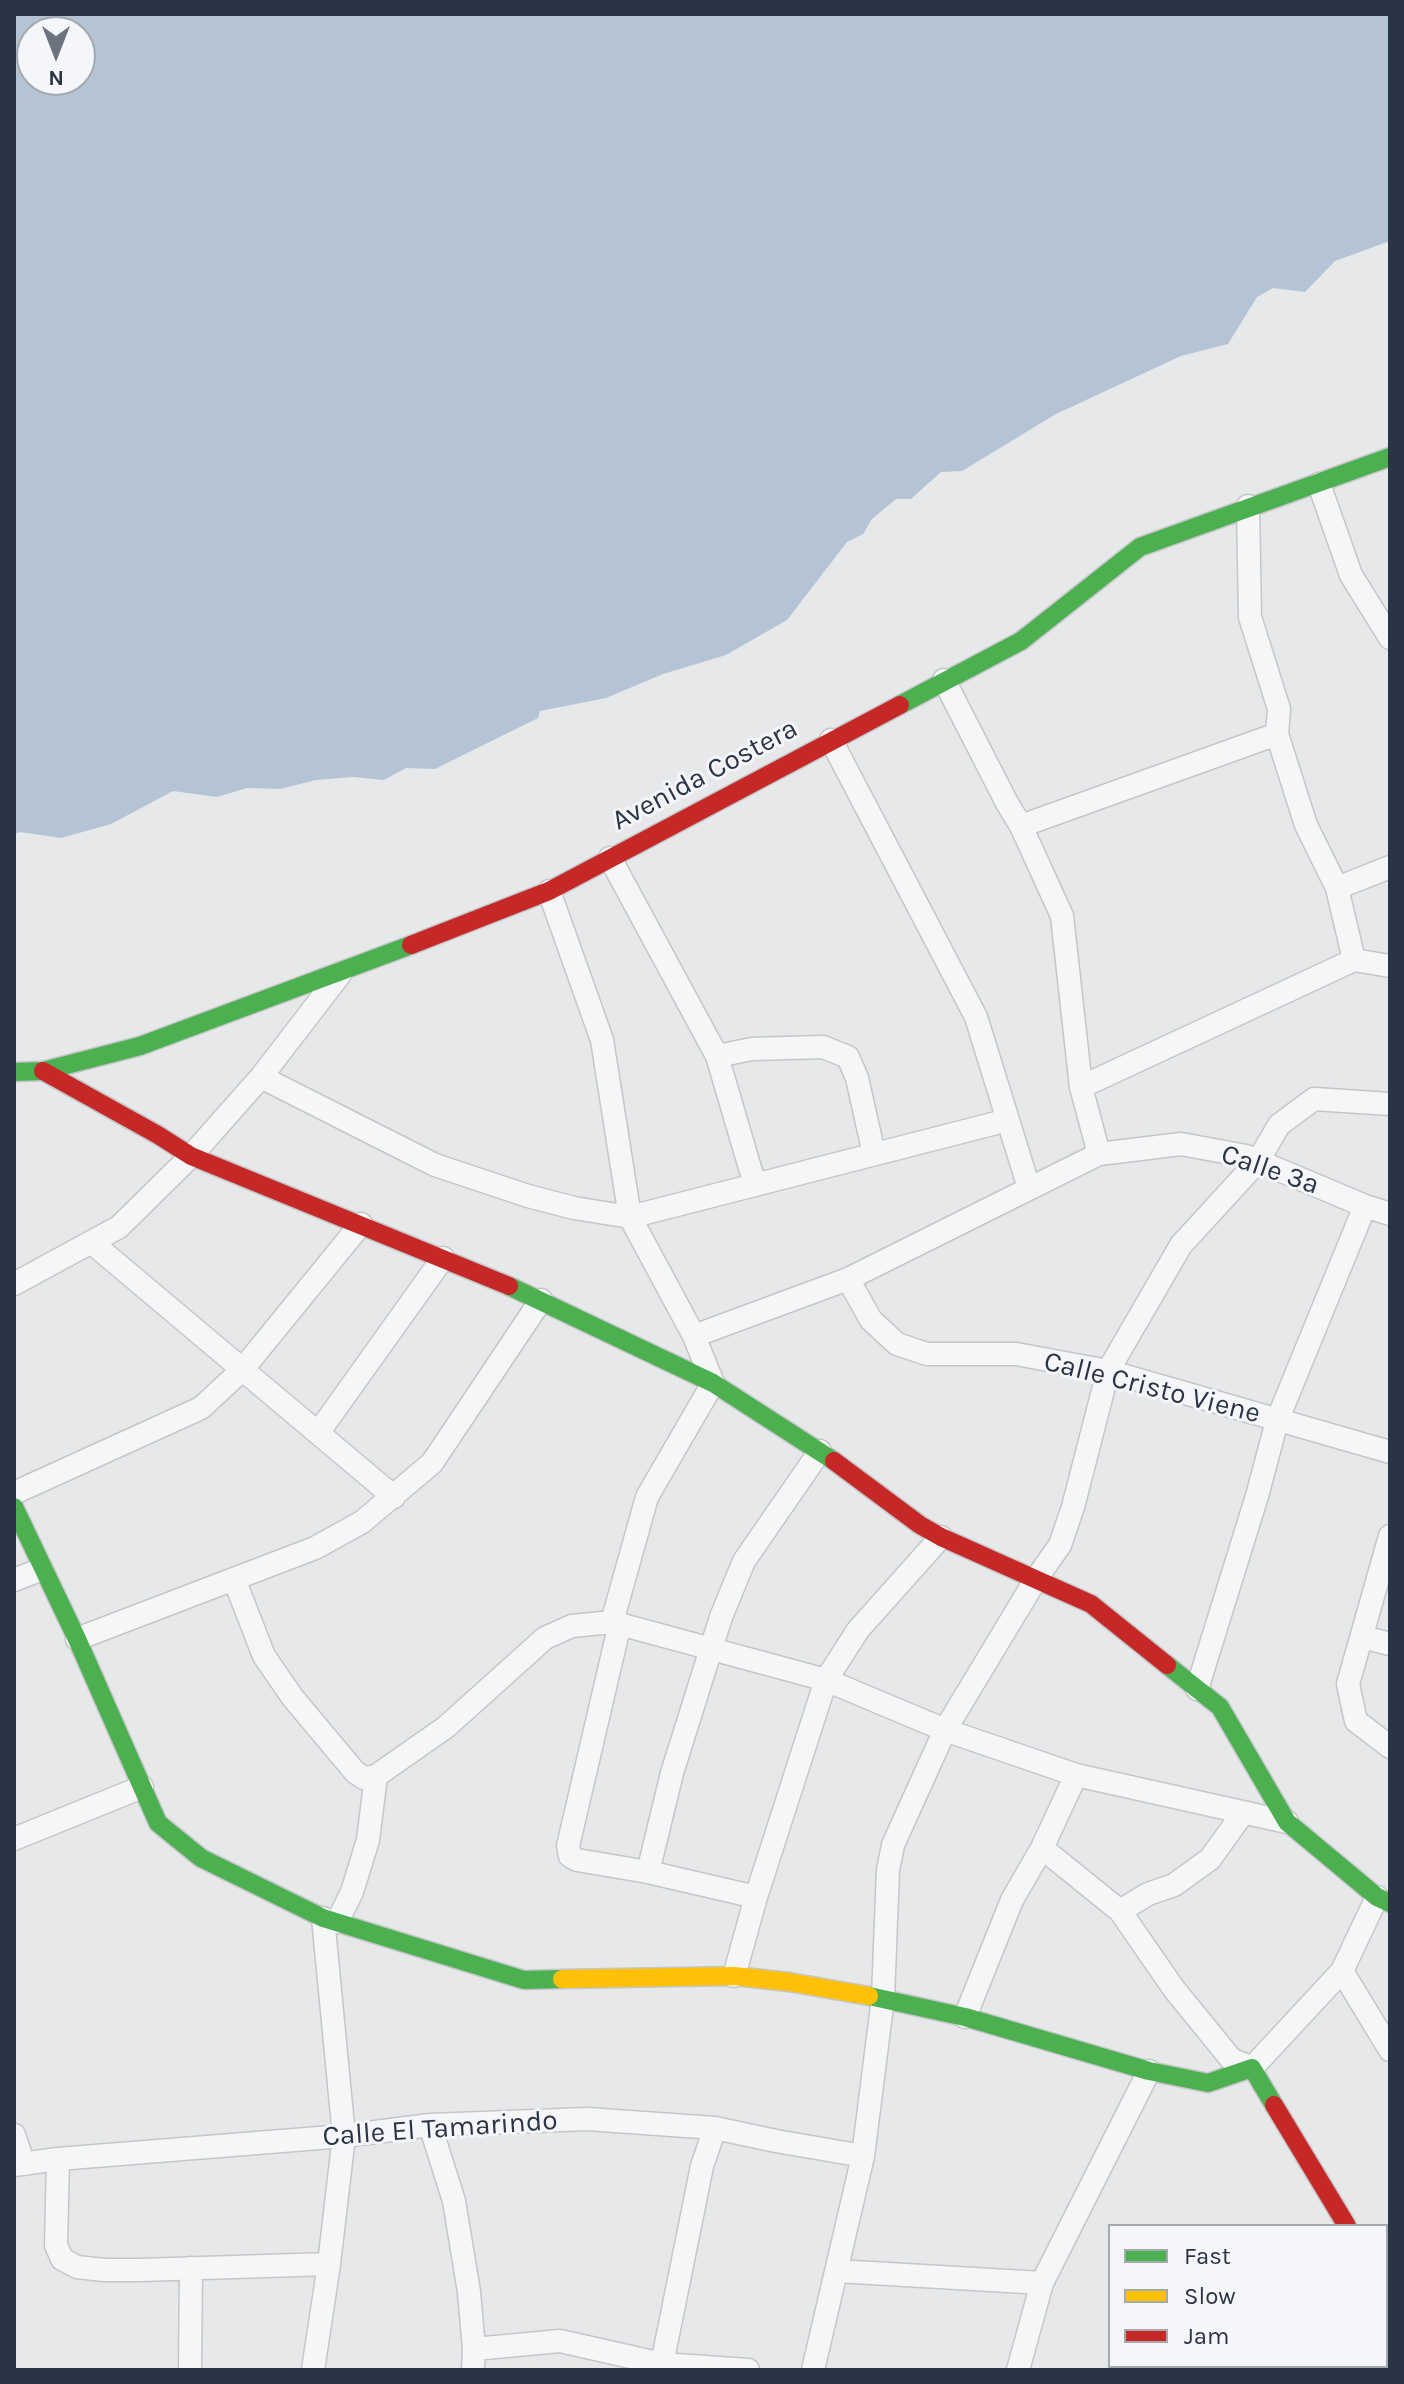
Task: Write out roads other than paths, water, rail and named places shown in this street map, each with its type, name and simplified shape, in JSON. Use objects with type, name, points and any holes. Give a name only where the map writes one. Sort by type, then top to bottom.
[{"type":"street","name":"Avenida Costera","points":[[14,1072],[43,1071],[140,1046],[341,973],[549,891],[1021,641],[1140,547],[1390,457]]},
{"type":"street","points":[[1319,484],[1351,575],[1390,638]]},
{"type":"street","points":[[1248,506],[1250,617],[1279,709],[1277,734],[1306,825],[1337,888],[1354,960]]},
{"type":"street","points":[[944,680],[1021,826],[1062,916],[1081,1087],[1099,1154]]},
{"type":"street","points":[[1021,826],[1277,734]]},
{"type":"street","points":[[831,740],[976,1017],[1029,1188]]},
{"type":"street","points":[[610,858],[717,1056],[755,1185]]},
{"type":"street","points":[[1337,888],[1390,867]]},
{"type":"street","points":[[549,891],[602,1040],[630,1217],[694,1336],[713,1383]]},
{"type":"street","points":[[1081,1087],[1354,960],[1390,966]]},
{"type":"street","points":[[14,1284],[119,1227],[191,1156],[261,1077],[341,973]]},
{"type":"street","points":[[717,1056],[752,1049],[823,1047],[839,1051],[848,1057],[857,1078],[874,1154]]},
{"type":"street","points":[[14,1507],[77,1639],[158,1823],[201,1858],[330,1920],[524,1980],[734,1976],[789,1982],[883,1998],[965,2017],[1149,2071],[1208,2083],[1252,2068],[1342,1971],[1383,1900],[1287,1822],[1220,1707],[1091,1604],[920,1525],[820,1451],[713,1383],[541,1300],[191,1156],[43,1071]]},
{"type":"street","points":[[261,1077],[435,1165],[528,1196],[574,1208],[630,1217],[1008,1120]]},
{"type":"street","points":[[813,2370],[863,2156],[883,1998],[888,1870],[893,1845],[945,1730],[1036,1579],[1060,1545],[1073,1507],[1108,1371],[1181,1245],[1258,1161],[1279,1125],[1314,1099],[1390,1104]]},
{"type":"street","name":"Calle 3ª","points":[[694,1336],[848,1279],[1099,1154],[1181,1144],[1246,1156],[1390,1214]]},
{"type":"street","points":[[1197,1689],[1277,1421],[1365,1206]]},
{"type":"street","points":[[14,1493],[201,1408],[242,1370],[361,1224]]},
{"type":"street","points":[[91,1242],[394,1497]]},
{"type":"street","points":[[318,1433],[443,1258]]},
{"type":"street","name":"Calle Cristo Viene","points":[[848,1279],[871,1320],[897,1344],[927,1354],[1016,1354],[1108,1371],[1390,1452]]},
{"type":"street","points":[[77,1639],[315,1548],[362,1522],[432,1463],[541,1300]]},
{"type":"street","points":[[713,1383],[647,1497],[616,1622],[568,1846],[570,1856],[577,1860],[648,1872],[756,1897]]},
{"type":"street","points":[[648,1872],[672,1773],[711,1649],[744,1561],[820,1451]]},
{"type":"street","points":[[1390,1536],[1348,1684],[1356,1721],[1390,1747]]},
{"type":"street","points":[[734,1976],[756,1897],[826,1680],[858,1630],[941,1537]]},
{"type":"street","points":[[14,1580],[42,1569]]},
{"type":"street","points":[[234,1579],[264,1656],[293,1698],[355,1772],[364,1778],[376,1776],[446,1727],[545,1638],[572,1626],[616,1622],[826,1680],[945,1730],[1076,1775],[1287,1822]]},
{"type":"street","points":[[1362,1637],[1390,1644]]},
{"type":"street","points":[[965,2017],[1012,1900],[1042,1848],[1076,1775]]},
{"type":"street","points":[[313,2370],[344,2136],[330,1920],[352,1892],[368,1840],[376,1776]]},
{"type":"street","points":[[14,1839],[142,1787]]},
{"type":"street","points":[[1120,1911],[1148,1894],[1174,1885],[1210,1859],[1243,1813]]},
{"type":"street","points":[[1042,1848],[1120,1911],[1174,1989],[1231,2059],[1252,2068],[1346,2224]]},
{"type":"street","points":[[1342,1971],[1390,2050]]},
{"type":"street","points":[[1018,2370],[1042,2283],[1149,2071]]},
{"type":"street","name":"Calle El Tamarindo","points":[[19,2165],[58,2159],[344,2136],[430,2125],[587,2119],[715,2128],[863,2156]]},
{"type":"street","points":[[430,2125],[454,2201],[469,2292],[474,2359],[560,2341],[662,2364],[748,2370]]},
{"type":"street","points":[[662,2364],[702,2166],[715,2128]]},
{"type":"street","points":[[14,2135],[19,2165]]},
{"type":"street","points":[[58,2159],[56,2245],[62,2259],[77,2267],[104,2270],[329,2264]]},
{"type":"street","points":[[190,2370],[191,2268]]},
{"type":"street","points":[[837,2271],[1042,2283]]},
{"type":"water","points":[[14,14],[1390,14],[1390,241],[1335,261],[1305,292],[1273,288],[1257,297],[1228,344],[1181,356],[1056,414],[962,471],[941,472],[911,499],[896,499],[872,519],[863,534],[847,542],[787,620],[726,655],[663,674],[606,698],[540,711],[538,718],[435,769],[406,768],[384,780],[353,777],[316,780],[280,789],[247,788],[217,797],[173,791],[111,824],[61,838],[20,832],[14,834]]}]
